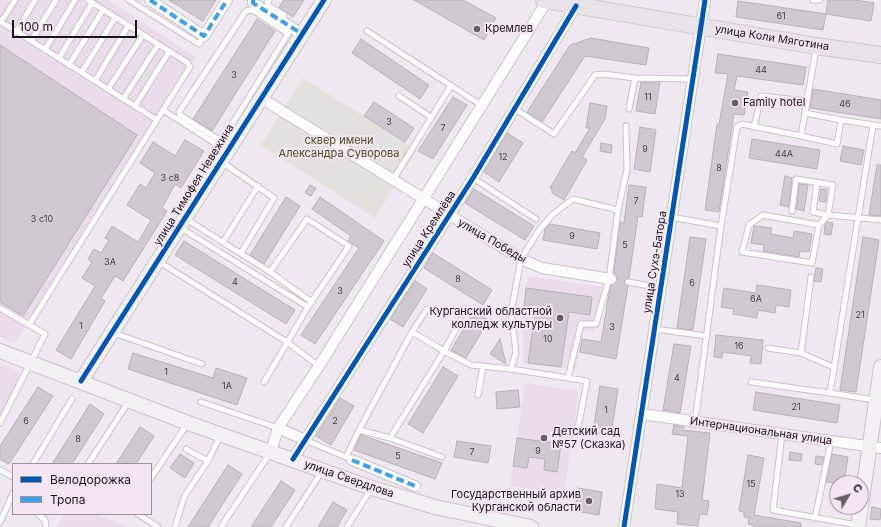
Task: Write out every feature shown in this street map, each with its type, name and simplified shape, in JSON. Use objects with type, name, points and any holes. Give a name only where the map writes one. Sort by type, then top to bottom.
[{"type":"main road","name":"улица Коли Мяготина","points":[[546,0],[575,3],[816,46],[881,54]]},
{"type":"street","points":[[150,0],[204,36],[226,0]]},
{"type":"street","points":[[253,0],[253,3],[292,30]]},
{"type":"street","name":"улица Тимофея Невежина","points":[[81,381],[183,223],[222,150],[261,98],[292,30],[324,0]]},
{"type":"street","name":"улица Кремлёва","points":[[271,452],[278,428],[319,366],[546,0]]},
{"type":"street","name":"улица Сухэ-Батора","points":[[624,527],[705,0]]},
{"type":"street","name":"улица Кремлёва","points":[[293,459],[474,178],[575,3]]},
{"type":"street","name":"улица Победы","points":[[261,98],[392,181],[520,259],[542,268],[610,279]]},
{"type":"street","name":"улица Свердлова","points":[[0,352],[81,381],[188,423],[221,433],[372,488],[435,507],[531,527]]},
{"type":"street","points":[[869,475],[876,447],[877,400],[880,375]]},
{"type":"street","name":"Интернациональная улица","points":[[642,414],[876,447]]},
{"type":"street","points":[[278,428],[305,440]]},
{"type":"street","points":[[349,458],[415,486]]},
{"type":"street","points":[[858,526],[860,515]]},
{"type":"lane","points":[[14,0],[0,22],[158,120]]},
{"type":"lane","points":[[16,32],[35,0]]},
{"type":"lane","points":[[31,41],[56,0]]},
{"type":"lane","points":[[45,50],[75,0]]},
{"type":"lane","points":[[129,0],[199,44],[204,36]]},
{"type":"lane","points":[[269,0],[267,2],[269,6],[284,15],[292,30]]},
{"type":"lane","points":[[813,0],[820,0]]},
{"type":"lane","points":[[29,325],[190,67],[188,63],[90,1],[59,58]]},
{"type":"lane","points":[[69,64],[103,10]]},
{"type":"lane","points":[[241,253],[274,198],[258,186],[222,150],[180,115],[179,112],[246,11],[250,10],[256,12],[292,30]]},
{"type":"lane","points":[[82,72],[115,18]]},
{"type":"lane","points":[[95,80],[128,26]]},
{"type":"lane","points":[[222,150],[292,30]]},
{"type":"lane","points":[[367,31],[481,105]]},
{"type":"lane","points":[[108,89],[142,35]]},
{"type":"lane","points":[[124,98],[158,45]]},
{"type":"lane","points":[[800,136],[816,46]]},
{"type":"lane","points":[[135,106],[169,52]]},
{"type":"lane","points":[[515,109],[554,134],[595,75],[603,74],[635,78],[693,79]]},
{"type":"lane","points":[[629,109],[635,78]]},
{"type":"lane","points":[[392,181],[450,86]]},
{"type":"lane","points":[[399,96],[431,117]]},
{"type":"lane","points":[[754,127],[761,96],[807,101]]},
{"type":"lane","points":[[163,110],[222,150]]},
{"type":"lane","points":[[805,113],[881,126]]},
{"type":"lane","points":[[695,422],[721,226],[737,127],[742,124],[837,144],[841,120]]},
{"type":"lane","points":[[830,393],[873,125]]},
{"type":"lane","points":[[568,378],[581,324],[596,324],[610,279],[618,210],[627,170],[626,126]]},
{"type":"lane","points":[[474,178],[536,219]]},
{"type":"lane","points":[[792,211],[796,179],[833,185],[828,215],[819,225],[812,263],[742,252],[749,224],[763,215],[819,225]]},
{"type":"lane","points":[[818,182],[813,212],[828,215],[881,220]]},
{"type":"lane","points":[[223,242],[258,186]]},
{"type":"lane","points":[[511,369],[516,352],[511,314],[520,259],[539,230],[553,214],[573,199],[618,210]]},
{"type":"lane","points":[[672,217],[721,226]]},
{"type":"lane","points":[[264,382],[308,307],[349,246],[307,219],[270,272]]},
{"type":"lane","points":[[183,223],[223,242],[241,253],[312,302]]},
{"type":"lane","points":[[183,223],[308,307]]},
{"type":"lane","points":[[158,261],[287,342],[319,366]]},
{"type":"lane","points":[[801,353],[811,277]]},
{"type":"lane","points":[[628,282],[661,288]]},
{"type":"lane","points":[[0,308],[45,334],[0,423]]},
{"type":"lane","points":[[305,440],[349,458],[359,430],[412,332],[427,309]]},
{"type":"lane","points":[[390,438],[444,351],[461,320]]},
{"type":"lane","points":[[654,328],[707,336]]},
{"type":"lane","points":[[412,332],[471,365],[511,369],[587,381],[578,428]]},
{"type":"lane","points":[[113,333],[202,364]]},
{"type":"lane","points":[[768,348],[801,353],[833,367]]},
{"type":"lane","points":[[478,395],[483,366]]},
{"type":"lane","points":[[751,382],[877,400]]},
{"type":"lane","points":[[34,463],[72,399]]},
{"type":"lane","points":[[89,463],[129,400]]},
{"type":"lane","points":[[201,402],[278,428]]},
{"type":"lane","points":[[152,477],[188,423]]},
{"type":"lane","points":[[359,430],[390,438],[442,457]]},
{"type":"lane","points":[[175,527],[184,498],[208,461],[221,433]]},
{"type":"lane","points":[[782,434],[773,510],[858,526]]},
{"type":"lane","points":[[815,518],[831,441]]},
{"type":"lane","points":[[186,449],[208,461]]},
{"type":"lane","points":[[221,527],[271,452]]},
{"type":"lane","points":[[0,470],[12,476]]},
{"type":"lane","points":[[286,527],[322,470]]},
{"type":"lane","points":[[348,527],[372,488]]},
{"type":"lane","points":[[0,522],[12,495]]},
{"type":"lane","points":[[39,515],[45,520],[46,527]]},
{"type":"lane","points":[[140,515],[158,527]]},
{"type":"shaded area","points":[[0,0],[108,0],[196,57],[14,344],[0,337]]},
{"type":"shaded area","name":"Курганский областной колледж культуры","points":[[528,276],[602,287],[594,332],[584,330],[576,370],[523,363],[523,306]]},
{"type":"shaded area","points":[[0,364],[28,374],[0,425]]},
{"type":"shaded area","name":"Детский сад №57 (Сказка)","points":[[525,383],[579,391],[564,494],[510,486]]},
{"type":"shaded area","points":[[63,515],[98,515],[128,527],[57,527]]},
{"type":"green space","name":"сквер имени Александра Суворова","points":[[303,78],[417,150],[375,218],[261,145]]},
{"type":"building","points":[[169,0],[216,0],[203,21]]},
{"type":"building","points":[[284,0],[304,0],[293,17],[279,7]]},
{"type":"building","name":"Кремлев","points":[[414,0],[463,0],[496,18],[484,40]]},
{"type":"building","points":[[828,0],[855,0],[874,3],[871,21],[826,14]]},
{"type":"building","points":[[738,1],[826,14],[823,30],[736,17]]},
{"type":"building","points":[[257,19],[275,31],[212,131],[193,119]]},
{"type":"building","points":[[591,38],[649,48],[646,65],[585,56],[542,122],[527,112],[570,45]]},
{"type":"building","points":[[361,39],[429,85],[420,99],[352,53]]},
{"type":"building","points":[[0,45],[137,135],[23,316],[0,302]]},
{"type":"building","points":[[718,54],[806,67],[803,85],[737,76],[734,90],[748,92],[744,115],[734,114],[719,212],[705,210],[717,124],[719,124],[728,74],[715,73]]},
{"type":"building","points":[[641,82],[660,82],[655,114],[636,111]]},
{"type":"building","points":[[813,89],[881,100],[881,119],[810,108]]},
{"type":"building","points":[[453,97],[467,105],[433,159],[418,151]]},
{"type":"building","points":[[374,102],[414,128],[405,142],[364,116]]},
{"type":"building","points":[[590,103],[607,106],[605,119],[582,157],[587,160],[564,200],[552,193],[552,189],[550,188],[572,151],[575,153],[590,128],[586,128]]},
{"type":"building","points":[[640,127],[656,130],[650,172],[634,169]]},
{"type":"building","points":[[507,133],[523,143],[499,182],[484,172]]},
{"type":"building","points":[[752,139],[820,150],[817,169],[749,158]]},
{"type":"building","points":[[185,140],[204,151],[181,188],[175,184],[162,208],[167,211],[123,281],[115,276],[101,298],[105,301],[71,359],[56,350],[95,286],[82,278],[92,262],[88,259],[94,249],[101,253],[109,240],[105,238],[112,226],[138,242],[151,220],[127,205],[140,184],[146,188],[155,173],[140,163],[153,142],[175,156]]},
{"type":"building","points":[[601,143],[612,145],[611,153],[600,151]]},
{"type":"building","points":[[843,146],[864,150],[861,165],[840,161]]},
{"type":"building","points":[[877,165],[881,165],[881,216],[869,215]]},
{"type":"building","points":[[785,176],[792,178],[789,207],[780,205]]},
{"type":"building","points":[[799,184],[808,185],[804,211],[796,209]]},
{"type":"building","points":[[310,185],[316,188],[311,196],[305,193]]},
{"type":"building","points":[[629,185],[646,187],[642,217],[638,216],[629,278],[624,281],[628,286],[616,359],[580,352],[582,339],[601,342],[611,285],[617,280],[617,276],[614,273],[620,222],[624,223]]},
{"type":"building","points":[[474,189],[534,226],[525,240],[465,203]]},
{"type":"building","points":[[821,189],[827,189],[826,202],[819,201]]},
{"type":"building","points":[[286,197],[300,206],[264,264],[250,255]]},
{"type":"building","points":[[320,197],[384,241],[315,344],[301,335],[359,248],[348,241],[351,236],[312,209]]},
{"type":"building","points":[[827,222],[833,223],[831,235],[824,234],[825,225]]},
{"type":"building","points":[[550,224],[600,233],[597,249],[543,240],[545,229]]},
{"type":"building","points":[[754,226],[772,228],[771,234],[793,238],[794,231],[812,234],[809,252],[800,251],[799,257],[763,251],[764,245],[751,243]]},
{"type":"building","points":[[690,237],[706,239],[693,330],[677,328]]},
{"type":"building","points":[[863,237],[879,240],[856,392],[840,390]]},
{"type":"building","points":[[184,241],[295,310],[286,324],[175,255]]},
{"type":"building","points":[[433,253],[492,290],[483,305],[424,268]]},
{"type":"building","points":[[816,268],[823,269],[821,282],[814,281]]},
{"type":"building","points":[[415,281],[427,289],[403,327],[390,319]]},
{"type":"building","points":[[757,285],[791,290],[789,307],[776,305],[775,313],[758,310],[757,318],[733,314],[734,309],[721,307],[724,288],[756,293]]},
{"type":"building","points":[[526,288],[592,297],[590,315],[569,312],[561,367],[528,363],[536,307],[524,306]]},
{"type":"building","points":[[474,312],[489,320],[466,358],[451,350]]},
{"type":"building","points":[[716,335],[763,340],[761,364],[750,363],[751,356],[723,352],[722,358],[714,357]]},
{"type":"building","points":[[500,339],[506,364],[490,354]]},
{"type":"building","points":[[674,344],[691,346],[680,413],[663,410]]},
{"type":"building","points":[[133,353],[213,378],[216,368],[247,378],[237,405],[128,369]]},
{"type":"building","points":[[443,367],[458,376],[423,433],[408,424]]},
{"type":"building","points":[[600,386],[618,389],[611,435],[593,432]]},
{"type":"building","points":[[38,387],[53,396],[9,464],[0,459],[0,446]]},
{"type":"building","points":[[518,390],[520,407],[497,409],[496,392]]},
{"type":"building","points":[[756,392],[840,405],[837,423],[753,410]]},
{"type":"building","points":[[340,398],[354,406],[331,445],[316,436]]},
{"type":"building","points":[[90,404],[104,414],[73,463],[53,463]]},
{"type":"building","points":[[674,425],[684,427],[683,430],[710,433],[702,500],[709,501],[707,515],[700,514],[698,526],[677,524],[678,512],[655,509],[657,484],[682,488],[688,436],[672,434]]},
{"type":"building","points":[[140,427],[154,436],[137,463],[117,463]]},
{"type":"building","points":[[361,435],[442,463],[435,479],[354,450]]},
{"type":"building","points":[[517,438],[561,444],[557,472],[544,470],[545,459],[529,457],[527,468],[513,466]]},
{"type":"building","points":[[457,441],[491,446],[488,463],[454,457]]},
{"type":"building","points":[[790,452],[802,454],[801,461],[789,460]]},
{"type":"building","points":[[180,454],[194,463],[185,478],[170,468]]},
{"type":"building","points":[[832,454],[848,457],[845,475],[829,475],[829,482],[826,482]]},
{"type":"building","points":[[748,455],[764,458],[754,515],[801,523],[801,527],[755,527],[748,524],[749,518],[744,517],[744,512],[739,511]]},
{"type":"building","points":[[816,456],[824,457],[822,465],[815,464]]},
{"type":"building","points":[[228,465],[242,474],[208,527],[188,527]]},
{"type":"building","points":[[281,481],[295,490],[271,527],[251,527]]},
{"type":"building","points":[[578,488],[602,492],[599,515],[575,511]]},
{"type":"building","points":[[333,502],[347,510],[337,527],[318,527]]},
{"type":"building","points":[[872,507],[881,509],[880,520],[870,519]]},
{"type":"marked path","points":[[150,0],[204,36],[227,0]]},
{"type":"marked path","points":[[253,0],[253,3],[302,34]]},
{"type":"marked path","points":[[352,460],[415,486]]},
{"type":"cycle path","points":[[81,381],[324,0]]},
{"type":"cycle path","points":[[624,527],[705,0]]},
{"type":"cycle path","points":[[293,459],[473,178],[576,6]]},
{"type":"place","name":"Кремлев","points":[[477,29]]},
{"type":"place","name":"Family hotel","points":[[735,103]]},
{"type":"place","name":"Курганский областной колледж культуры","points":[[560,318]]},
{"type":"place","name":"Детский сад №57 (Сказка)","points":[[544,438]]},
{"type":"place","name":"Государственный архив Курганской области","points":[[589,501]]}]
